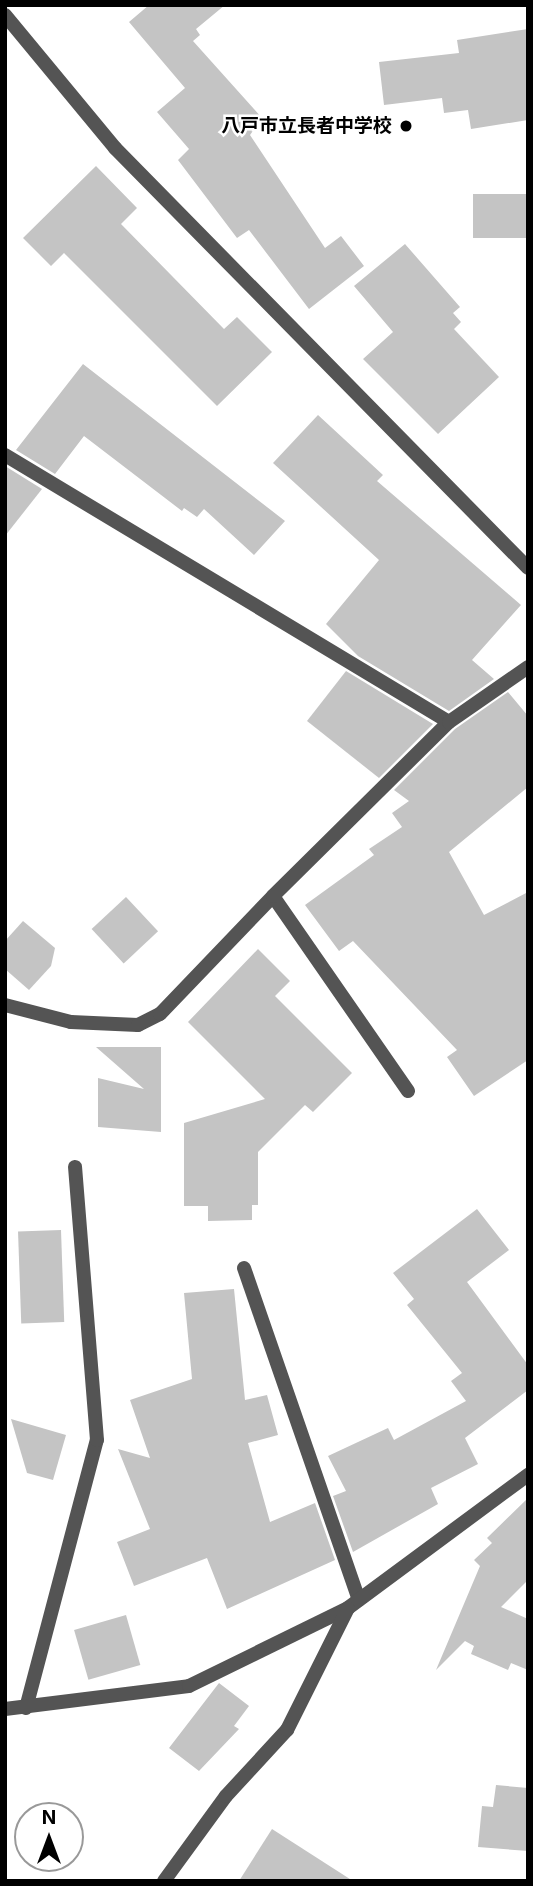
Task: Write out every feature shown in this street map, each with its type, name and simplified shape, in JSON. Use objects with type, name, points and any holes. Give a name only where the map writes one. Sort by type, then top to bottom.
[{"type":"street","points":[[5,15],[115,148],[528,568]]},
{"type":"street","points":[[5,455],[449,722]]},
{"type":"street","points":[[5,1005],[71,1023],[138,1025],[160,1014],[273,896],[449,722],[528,667]]},
{"type":"street","points":[[273,896],[408,1091]]},
{"type":"street","points":[[26,1708],[97,1440],[75,1167]]},
{"type":"street","points":[[164,1881],[226,1796],[287,1730],[354,1604],[244,1268]]},
{"type":"street","points":[[5,1709],[189,1686],[354,1604],[528,1475]]},
{"type":"building","points":[[149,5],[225,5],[196,29],[200,35],[193,41],[262,118],[250,135],[325,248],[341,236],[364,266],[309,309],[249,230],[237,238],[178,160],[189,149],[157,112],[185,88],[129,22]]},
{"type":"building","points":[[528,29],[528,120],[471,129],[468,110],[444,113],[442,98],[384,105],[379,62],[459,53],[457,40]]},
{"type":"building","points":[[96,166],[137,208],[121,224],[224,329],[237,317],[272,352],[217,406],[64,253],[51,266],[23,238]]},
{"type":"building","points":[[473,194],[528,194],[528,238],[473,238]]},
{"type":"building","points":[[405,244],[460,307],[453,313],[461,322],[454,329],[499,377],[438,434],[363,359],[393,332],[354,286]]},
{"type":"building","points":[[83,364],[285,521],[254,555],[204,509],[197,517],[184,508],[182,511],[84,436],[55,474],[16,450]]},
{"type":"building","points":[[318,415],[383,475],[377,481],[521,605],[472,660],[494,679],[449,711],[358,656],[326,624],[379,560],[273,463]]},
{"type":"building","points":[[5,466],[42,489],[5,536]]},
{"type":"building","points":[[346,671],[433,724],[379,778],[307,721]]},
{"type":"building","points":[[508,692],[528,716],[528,787],[449,852],[484,915],[528,892],[528,1060],[474,1096],[447,1057],[457,1050],[353,941],[339,951],[305,905],[374,855],[369,849],[402,827],[392,813],[409,801],[394,790],[455,729]]},
{"type":"building","points":[[126,897],[158,931],[124,963],[92,929]]},
{"type":"building","points":[[23,921],[55,948],[51,966],[29,990],[5,969],[5,941]]},
{"type":"building","points":[[258,949],[290,981],[275,996],[352,1073],[313,1112],[305,1105],[258,1152],[258,1205],[252,1205],[252,1220],[208,1221],[208,1206],[184,1206],[184,1123],[265,1099],[188,1022]]},
{"type":"building","points":[[96,1047],[161,1047],[161,1132],[98,1127],[98,1078],[144,1089]]},
{"type":"building","points":[[477,1209],[509,1250],[467,1282],[528,1365],[528,1390],[465,1438],[478,1464],[431,1488],[438,1504],[353,1552],[333,1496],[346,1491],[328,1456],[388,1428],[394,1440],[466,1401],[451,1381],[462,1373],[407,1305],[414,1299],[393,1273]]},
{"type":"building","points":[[61,1230],[64,1322],[21,1323],[18,1232]]},
{"type":"building","points":[[234,1289],[245,1400],[267,1395],[278,1435],[248,1443],[270,1522],[315,1503],[335,1560],[227,1609],[207,1558],[134,1586],[117,1542],[150,1529],[118,1449],[150,1458],[130,1400],[192,1379],[184,1293]]},
{"type":"building","points":[[11,1419],[66,1435],[53,1480],[27,1473]]},
{"type":"building","points":[[528,1498],[528,1580],[501,1607],[528,1619],[528,1670],[511,1663],[508,1670],[471,1654],[474,1646],[465,1641],[436,1670],[480,1566],[474,1560],[492,1543],[487,1538]]},
{"type":"building","points":[[126,1615],[140,1665],[88,1680],[74,1630]]},
{"type":"building","points":[[219,1683],[249,1706],[234,1726],[239,1729],[199,1771],[169,1748]]},
{"type":"building","points":[[496,1785],[528,1788],[528,1851],[478,1847],[482,1806],[493,1807]]},
{"type":"building","points":[[272,1829],[353,1881],[239,1881]]},
{"type":"place","name":"八戸市立長者中学校","points":[[406,126]]}]
